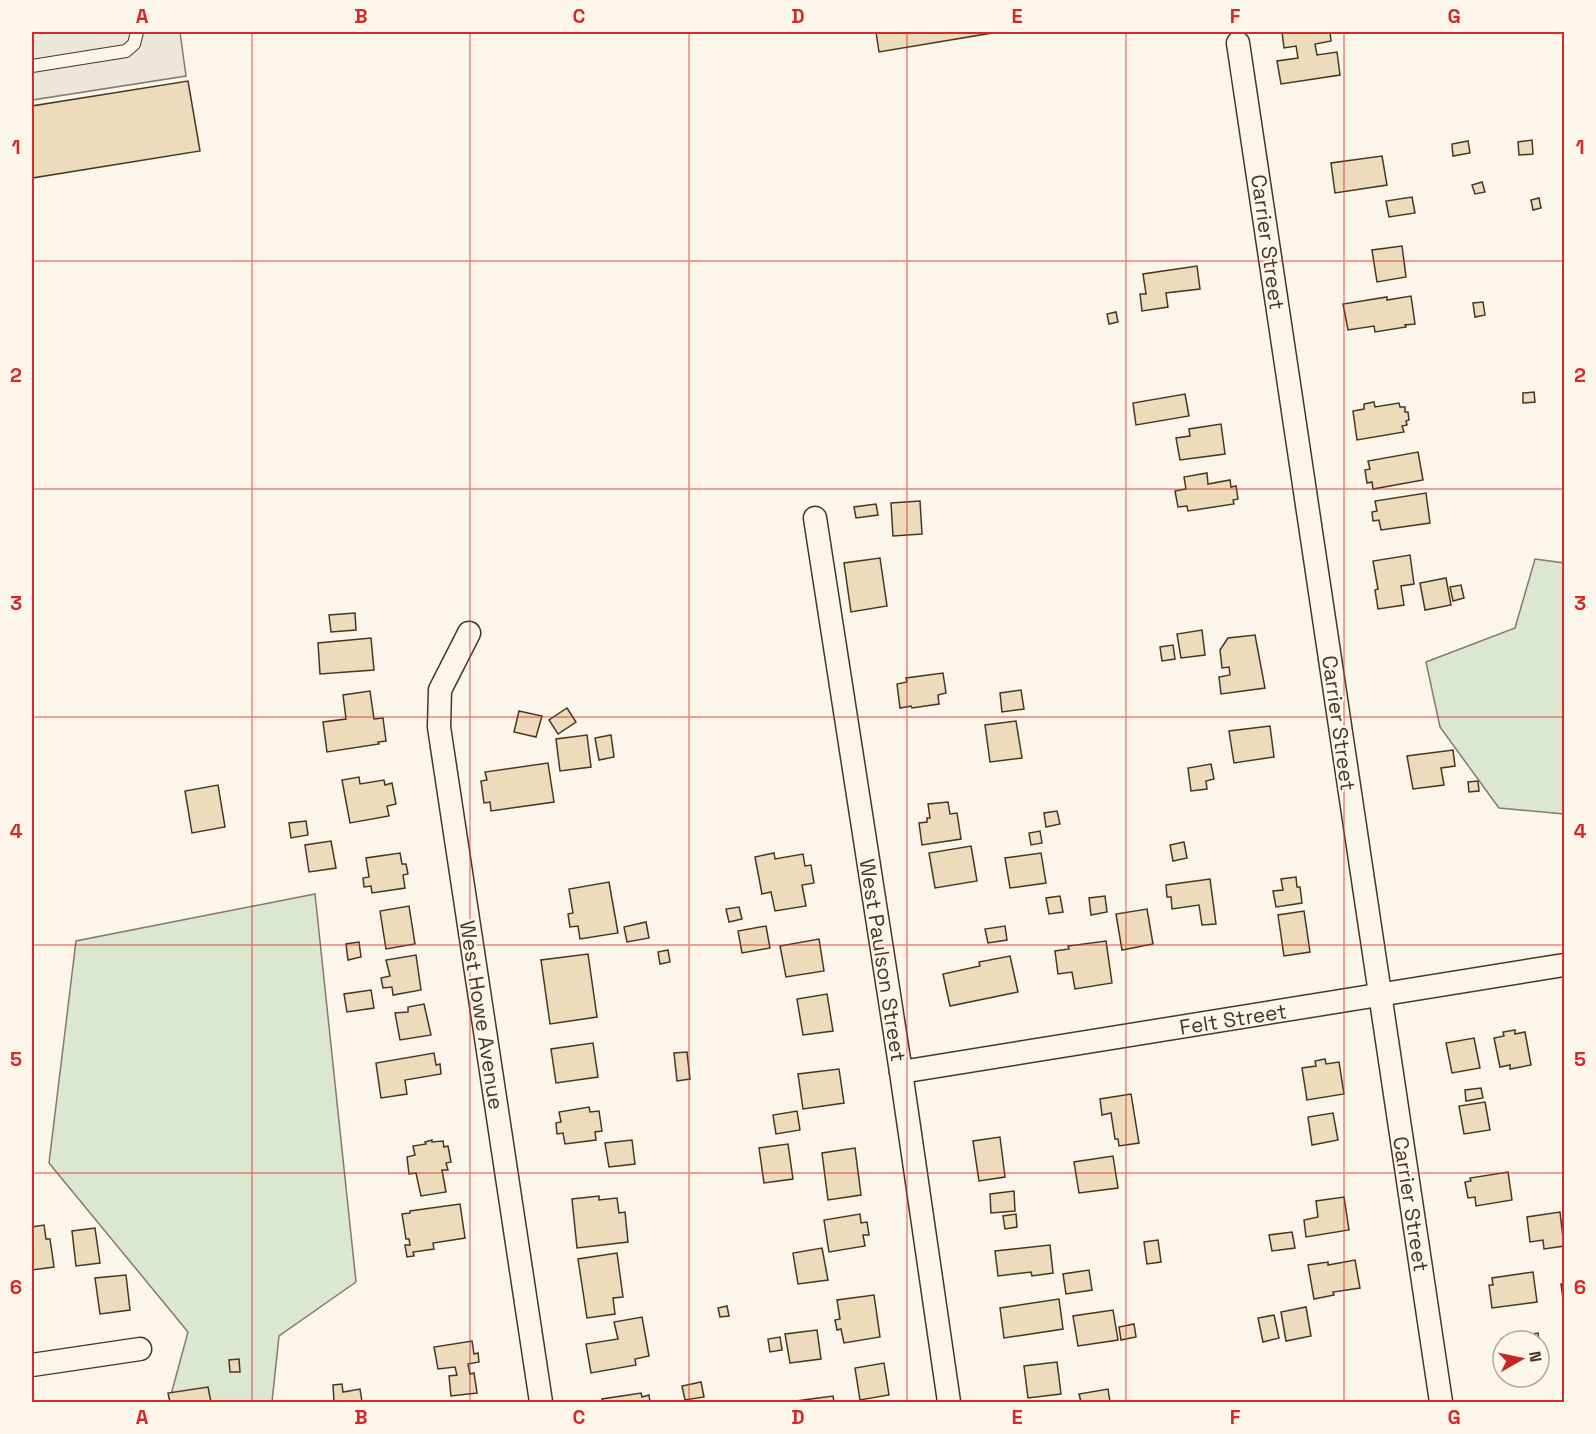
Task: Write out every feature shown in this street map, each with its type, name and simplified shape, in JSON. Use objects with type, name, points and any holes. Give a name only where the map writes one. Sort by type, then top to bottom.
[{"type":"street","name":"Carrier Street","points":[[1238,43],[1441,1402]]},
{"type":"street","name":"West Paulson Street","points":[[815,518],[901,1072],[949,1402]]},
{"type":"street","name":"West Howe Avenue","points":[[469,633],[440,690],[439,727],[541,1402]]},
{"type":"street","name":"Felt Street","points":[[901,1072],[1564,965]]},
{"type":"street","points":[[32,1365],[140,1349]]},
{"type":"lane","points":[[32,66],[126,51],[134,44],[137,32]]},
{"type":"green space","points":[[1535,559],[1564,563],[1564,814],[1499,808],[1440,727],[1426,662],[1515,628]]},
{"type":"green space","points":[[315,894],[356,1282],[279,1336],[272,1402],[169,1402],[188,1332],[49,1163],[76,941]]},
{"type":"shaded area","points":[[32,32],[180,32],[186,76],[32,100]]},
{"type":"building","points":[[876,32],[992,32],[992,33],[879,52]]},
{"type":"building","points":[[1282,32],[1330,32],[1331,41],[1315,44],[1317,55],[1337,52],[1340,75],[1281,84],[1277,61],[1298,58],[1296,46],[1284,48]]},
{"type":"building","points":[[188,81],[200,151],[32,178],[32,106]]},
{"type":"building","points":[[1532,140],[1533,154],[1519,155],[1518,142]]},
{"type":"building","points":[[1468,141],[1470,153],[1453,156],[1452,144]]},
{"type":"building","points":[[1382,156],[1387,185],[1335,193],[1331,163]]},
{"type":"building","points":[[1482,182],[1485,192],[1475,194],[1472,185]]},
{"type":"building","points":[[1412,197],[1415,213],[1389,217],[1386,201]]},
{"type":"building","points":[[1539,198],[1541,208],[1533,210],[1531,200]]},
{"type":"building","points":[[1402,246],[1406,277],[1377,282],[1372,250]]},
{"type":"building","points":[[1197,266],[1200,289],[1166,293],[1168,307],[1142,311],[1140,294],[1146,294],[1143,274]]},
{"type":"building","points":[[1411,296],[1415,324],[1375,332],[1374,326],[1348,330],[1343,304],[1387,297],[1387,300]]},
{"type":"building","points":[[1483,302],[1485,315],[1475,317],[1473,303]]},
{"type":"building","points":[[1116,312],[1118,322],[1109,324],[1107,314]]},
{"type":"building","points":[[1534,392],[1535,402],[1523,403],[1523,393]]},
{"type":"building","points":[[1185,394],[1189,416],[1136,425],[1133,403]]},
{"type":"building","points":[[1374,402],[1375,407],[1399,403],[1400,407],[1405,407],[1409,420],[1406,421],[1407,425],[1402,426],[1404,432],[1357,440],[1353,411],[1364,409],[1364,404]]},
{"type":"building","points":[[1221,424],[1225,454],[1180,460],[1176,438],[1190,436],[1189,429]]},
{"type":"building","points":[[1418,452],[1423,480],[1373,489],[1372,482],[1367,483],[1365,470],[1370,469],[1368,461]]},
{"type":"building","points":[[1207,473],[1208,484],[1230,480],[1231,487],[1236,486],[1238,499],[1233,500],[1234,504],[1188,511],[1187,506],[1178,507],[1175,491],[1186,489],[1184,477]]},
{"type":"building","points":[[1426,493],[1430,523],[1381,530],[1379,520],[1373,521],[1372,512],[1377,511],[1375,501]]},
{"type":"building","points":[[920,501],[922,534],[893,536],[891,503]]},
{"type":"building","points":[[876,504],[878,515],[856,518],[854,507]]},
{"type":"building","points":[[1410,555],[1414,584],[1401,586],[1404,605],[1378,609],[1375,590],[1378,589],[1373,561]]},
{"type":"building","points":[[880,558],[887,606],[851,612],[844,563]]},
{"type":"building","points":[[1446,578],[1451,605],[1425,610],[1420,583]]},
{"type":"building","points":[[1461,585],[1464,598],[1453,601],[1450,587]]},
{"type":"building","points":[[355,613],[356,630],[331,632],[329,615]]},
{"type":"building","points":[[1202,630],[1205,655],[1181,658],[1177,634]]},
{"type":"building","points":[[1255,635],[1265,688],[1221,694],[1219,677],[1230,675],[1229,667],[1222,668],[1220,650],[1228,638]]},
{"type":"building","points":[[371,638],[374,670],[320,674],[318,643]]},
{"type":"building","points":[[1173,645],[1175,659],[1162,661],[1160,647]]},
{"type":"building","points":[[943,673],[946,693],[938,695],[939,704],[900,708],[897,684],[907,682],[906,678]]},
{"type":"building","points":[[1021,690],[1024,709],[1002,712],[1000,693]]},
{"type":"building","points":[[370,691],[374,719],[383,718],[386,741],[327,752],[323,722],[346,719],[343,695]]},
{"type":"building","points":[[567,708],[576,722],[558,734],[549,720]]},
{"type":"building","points":[[519,711],[542,716],[536,737],[514,732]]},
{"type":"building","points":[[1016,721],[1022,758],[990,762],[985,725]]},
{"type":"building","points":[[1270,726],[1274,757],[1234,763],[1229,731]]},
{"type":"building","points":[[587,735],[591,767],[560,771],[556,739]]},
{"type":"building","points":[[611,735],[614,757],[599,760],[595,738]]},
{"type":"building","points":[[1453,750],[1455,766],[1441,768],[1444,785],[1413,789],[1407,756]]},
{"type":"building","points":[[548,763],[554,802],[491,811],[490,802],[484,803],[481,781],[487,780],[485,772]]},
{"type":"building","points":[[1211,764],[1214,779],[1206,781],[1207,789],[1191,791],[1188,768]]},
{"type":"building","points":[[359,777],[360,784],[384,780],[385,785],[392,783],[396,804],[387,806],[389,816],[350,823],[342,780]]},
{"type":"building","points":[[1478,781],[1479,791],[1469,792],[1468,782]]},
{"type":"building","points":[[218,785],[225,827],[192,833],[185,791]]},
{"type":"building","points":[[948,802],[950,814],[957,813],[961,839],[922,845],[919,823],[927,822],[927,818],[930,818],[928,804]]},
{"type":"building","points":[[1057,811],[1060,824],[1046,827],[1044,813]]},
{"type":"building","points":[[306,821],[308,835],[291,838],[289,823]]},
{"type":"building","points":[[1040,831],[1042,843],[1031,845],[1029,833]]},
{"type":"building","points":[[331,841],[336,868],[309,872],[305,845]]},
{"type":"building","points":[[1184,842],[1187,858],[1173,861],[1170,845]]},
{"type":"building","points":[[971,846],[977,881],[935,888],[929,853]]},
{"type":"building","points":[[400,853],[402,864],[406,864],[408,874],[403,875],[405,888],[372,893],[371,886],[364,887],[363,878],[369,877],[366,858]]},
{"type":"building","points":[[774,853],[775,859],[803,854],[805,866],[811,865],[814,883],[802,885],[806,906],[775,911],[771,892],[762,894],[755,857]]},
{"type":"building","points":[[1041,853],[1046,883],[1010,888],[1005,858]]},
{"type":"building","points":[[1296,877],[1302,903],[1276,907],[1273,891],[1283,890],[1281,879]]},
{"type":"building","points":[[1210,879],[1216,924],[1202,925],[1199,905],[1172,909],[1171,897],[1167,897],[1166,885]]},
{"type":"building","points":[[609,882],[618,933],[580,939],[578,926],[570,927],[568,914],[573,913],[569,889]]},
{"type":"building","points":[[1060,896],[1063,912],[1049,914],[1046,898]]},
{"type":"building","points":[[1105,896],[1107,912],[1091,915],[1089,898]]},
{"type":"building","points":[[409,906],[415,944],[386,949],[380,911]]},
{"type":"building","points":[[739,907],[742,919],[729,922],[726,909]]},
{"type":"building","points":[[1147,909],[1153,944],[1122,950],[1116,914]]},
{"type":"building","points":[[1304,911],[1310,952],[1284,956],[1278,915]]},
{"type":"building","points":[[646,922],[649,938],[627,942],[624,927]]},
{"type":"building","points":[[766,926],[770,948],[742,953],[738,931]]},
{"type":"building","points":[[1005,926],[1007,940],[988,943],[985,929]]},
{"type":"building","points":[[819,939],[824,971],[786,977],[780,946]]},
{"type":"building","points":[[1106,941],[1112,983],[1075,989],[1072,972],[1058,974],[1055,951],[1069,949],[1068,946]]},
{"type":"building","points":[[359,942],[361,957],[348,960],[346,944]]},
{"type":"building","points":[[668,950],[670,962],[660,964],[658,952]]},
{"type":"building","points":[[588,954],[597,1017],[550,1024],[541,960]]},
{"type":"building","points":[[416,955],[421,990],[393,995],[392,987],[383,988],[381,978],[390,976],[386,960]]},
{"type":"building","points":[[1010,956],[1018,992],[950,1006],[943,974],[980,966],[979,962]]},
{"type":"building","points":[[371,990],[374,1008],[347,1012],[344,994]]},
{"type":"building","points":[[827,994],[833,1031],[803,1035],[797,999]]},
{"type":"building","points":[[424,1004],[431,1035],[400,1040],[395,1013],[408,1012],[408,1007]]},
{"type":"building","points":[[1515,1030],[1515,1034],[1525,1032],[1531,1065],[1510,1069],[1510,1065],[1500,1067],[1494,1038],[1504,1036],[1503,1032]]},
{"type":"building","points":[[1474,1038],[1480,1068],[1452,1073],[1446,1043]]},
{"type":"building","points":[[593,1043],[598,1077],[556,1083],[551,1049]]},
{"type":"building","points":[[687,1052],[690,1079],[677,1081],[674,1053]]},
{"type":"building","points":[[434,1053],[436,1065],[440,1064],[441,1074],[405,1080],[407,1094],[381,1098],[376,1063]]},
{"type":"building","points":[[1325,1059],[1326,1064],[1339,1062],[1344,1094],[1307,1100],[1302,1068],[1316,1066],[1315,1061]]},
{"type":"building","points":[[839,1069],[844,1103],[803,1109],[798,1074]]},
{"type":"building","points":[[1481,1088],[1483,1098],[1466,1101],[1465,1090]]},
{"type":"building","points":[[1131,1094],[1139,1143],[1119,1146],[1118,1139],[1115,1139],[1111,1113],[1102,1115],[1100,1099]]},
{"type":"building","points":[[1485,1102],[1490,1130],[1464,1134],[1459,1106]]},
{"type":"building","points":[[589,1107],[590,1112],[599,1111],[602,1131],[595,1132],[596,1140],[565,1144],[563,1133],[557,1134],[556,1123],[561,1122],[559,1112]]},
{"type":"building","points":[[797,1111],[800,1130],[776,1134],[773,1115]]},
{"type":"building","points":[[1333,1113],[1338,1140],[1312,1145],[1308,1117]]},
{"type":"building","points":[[1000,1137],[1005,1177],[979,1181],[973,1141]]},
{"type":"building","points":[[432,1140],[432,1142],[443,1141],[444,1147],[448,1146],[451,1162],[446,1163],[448,1170],[442,1170],[446,1192],[421,1196],[416,1173],[409,1174],[407,1157],[415,1155],[413,1146],[426,1144],[425,1142]]},
{"type":"building","points":[[632,1140],[635,1164],[609,1167],[605,1143]]},
{"type":"building","points":[[788,1144],[793,1179],[764,1183],[759,1148]]},
{"type":"building","points":[[855,1148],[861,1195],[828,1200],[822,1153]]},
{"type":"building","points":[[1113,1156],[1118,1188],[1079,1193],[1074,1162]]},
{"type":"building","points":[[1508,1172],[1512,1200],[1476,1206],[1475,1197],[1468,1198],[1465,1182],[1471,1181],[1470,1178]]},
{"type":"building","points":[[1014,1191],[1015,1211],[991,1213],[990,1194]]},
{"type":"building","points":[[599,1196],[599,1200],[617,1198],[619,1213],[625,1212],[628,1242],[577,1248],[572,1199]]},
{"type":"building","points":[[1344,1197],[1349,1230],[1306,1237],[1304,1220],[1318,1217],[1316,1201]]},
{"type":"building","points":[[460,1204],[465,1238],[433,1243],[434,1249],[413,1252],[414,1256],[407,1257],[405,1245],[410,1245],[409,1239],[406,1239],[402,1214]]},
{"type":"building","points":[[1560,1212],[1564,1246],[1544,1249],[1543,1240],[1530,1242],[1527,1217]]},
{"type":"building","points":[[860,1214],[861,1223],[867,1222],[869,1235],[863,1235],[865,1246],[829,1252],[824,1220]]},
{"type":"building","points":[[1016,1214],[1017,1227],[1005,1229],[1003,1216]]},
{"type":"building","points":[[44,1225],[46,1239],[50,1239],[54,1267],[32,1270],[32,1227]]},
{"type":"building","points":[[95,1228],[100,1263],[76,1266],[72,1231]]},
{"type":"building","points":[[1292,1232],[1295,1248],[1272,1251],[1269,1235]]},
{"type":"building","points":[[1158,1240],[1161,1262],[1147,1264],[1144,1242]]},
{"type":"building","points":[[1050,1245],[1053,1273],[1032,1276],[1031,1272],[998,1276],[995,1251]]},
{"type":"building","points":[[822,1248],[828,1280],[798,1284],[793,1253]]},
{"type":"building","points":[[617,1253],[623,1297],[613,1298],[615,1314],[587,1318],[578,1259]]},
{"type":"building","points":[[1355,1260],[1360,1288],[1333,1292],[1334,1295],[1314,1299],[1308,1265],[1328,1262],[1328,1265]]},
{"type":"building","points":[[1089,1270],[1092,1290],[1066,1294],[1063,1274]]},
{"type":"building","points":[[1533,1272],[1537,1302],[1492,1308],[1489,1285],[1493,1285],[1492,1278]]},
{"type":"building","points":[[126,1275],[130,1310],[100,1314],[95,1278]]},
{"type":"building","points":[[1561,1284],[1564,1284],[1564,1306]]},
{"type":"building","points":[[874,1295],[880,1337],[844,1343],[841,1329],[837,1330],[835,1320],[840,1319],[837,1300]]},
{"type":"building","points":[[1059,1299],[1063,1329],[1004,1338],[1000,1308]]},
{"type":"building","points":[[727,1306],[729,1316],[720,1317],[718,1308]]},
{"type":"building","points":[[1306,1307],[1311,1336],[1286,1341],[1281,1312]]},
{"type":"building","points":[[1113,1310],[1118,1340],[1078,1346],[1073,1316]]},
{"type":"building","points":[[1274,1315],[1279,1338],[1263,1342],[1258,1318]]},
{"type":"building","points":[[642,1317],[649,1356],[635,1359],[636,1365],[591,1373],[586,1344],[618,1339],[614,1322]]},
{"type":"building","points":[[1134,1324],[1136,1337],[1121,1340],[1119,1327]]},
{"type":"building","points":[[817,1330],[821,1359],[790,1363],[785,1334]]},
{"type":"building","points":[[780,1337],[782,1350],[770,1352],[768,1339]]},
{"type":"building","points":[[472,1341],[474,1354],[478,1353],[479,1362],[468,1364],[470,1374],[474,1373],[477,1393],[451,1396],[449,1376],[457,1375],[455,1367],[438,1369],[434,1347]]},
{"type":"building","points":[[239,1359],[240,1372],[230,1372],[229,1360]]},
{"type":"building","points":[[1057,1362],[1061,1394],[1028,1398],[1024,1366]]},
{"type":"building","points":[[884,1363],[889,1395],[860,1400],[855,1368]]},
{"type":"building","points":[[701,1382],[704,1397],[685,1400],[682,1386]]},
{"type":"building","points":[[342,1384],[343,1392],[360,1389],[362,1402],[334,1402],[333,1385]]},
{"type":"building","points":[[208,1387],[211,1402],[170,1402],[168,1393]]},
{"type":"building","points":[[1108,1389],[1110,1402],[1081,1402],[1079,1394]]},
{"type":"building","points":[[641,1393],[642,1397],[649,1395],[650,1402],[602,1402],[602,1399]]},
{"type":"building","points":[[833,1396],[834,1402],[796,1402],[796,1401]]}]
